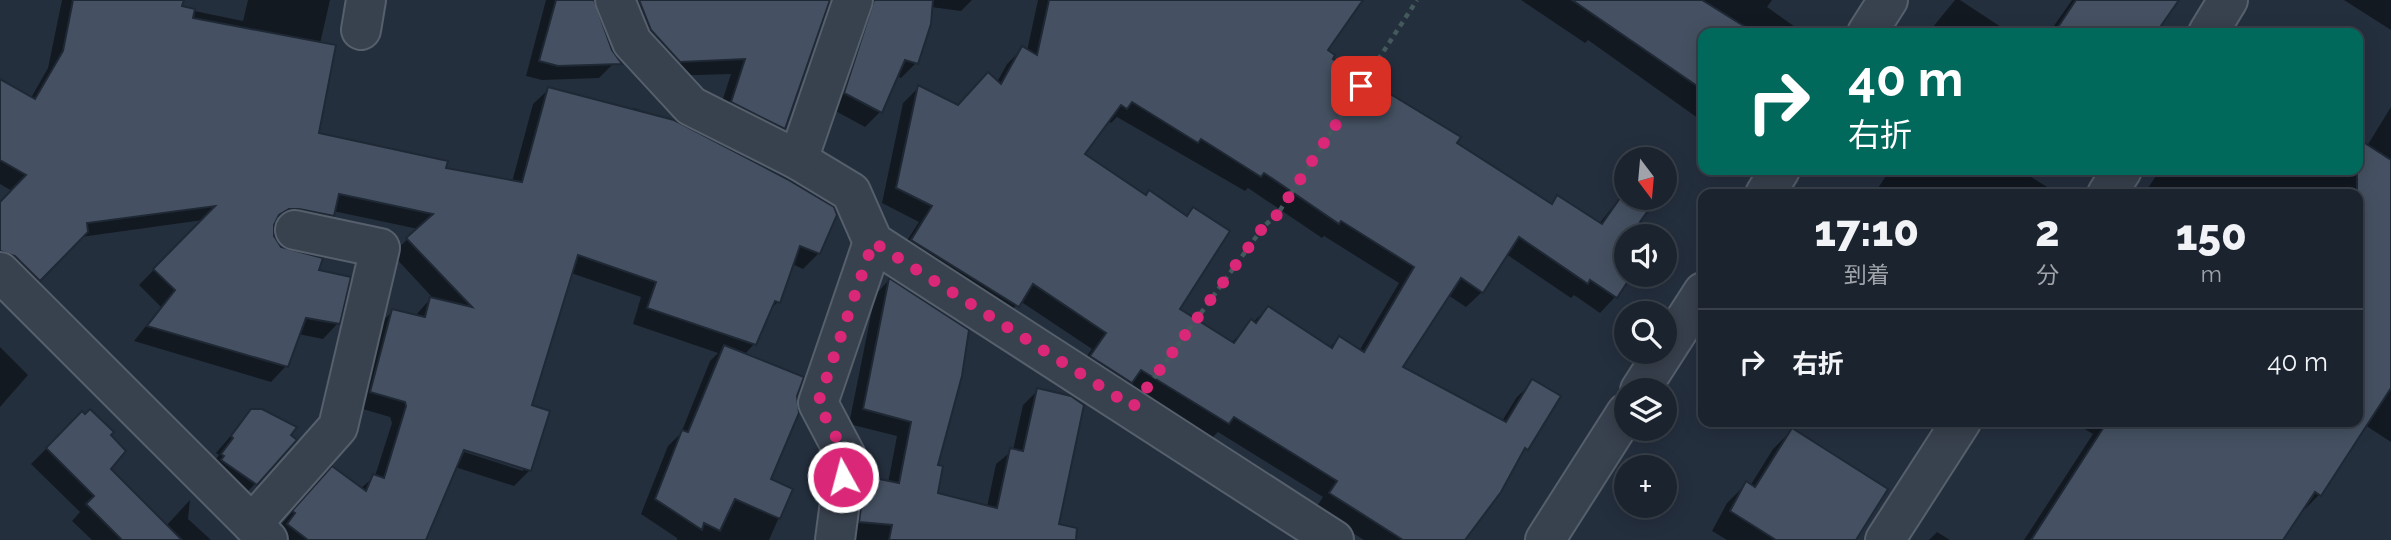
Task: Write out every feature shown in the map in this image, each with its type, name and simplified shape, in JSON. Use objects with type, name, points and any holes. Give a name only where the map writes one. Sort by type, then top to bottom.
[{"type":"street","points":[[615,0],[632,43],[691,106],[798,160],[851,192],[873,242],[1133,407],[1334,540]]},
{"type":"street","points":[[798,160],[853,0]]},
{"type":"street","points":[[1870,28],[1888,0]]},
{"type":"street","points":[[2211,28],[2228,0]]},
{"type":"street","points":[[0,272],[260,532],[338,426],[380,248],[295,230]]},
{"type":"street","points":[[835,540],[846,456],[818,403],[873,242]]},
{"type":"street","points":[[1648,378],[1698,300]]},
{"type":"street","points":[[1885,540],[1958,427]]},
{"type":"street","points":[[1545,540],[1614,432]]},
{"type":"path","points":[[1133,407],[1264,226],[1277,215],[1417,0]]},
{"type":"building","points":[[73,0],[184,0],[182,6],[195,9],[193,18],[336,45],[319,133],[448,161],[446,168],[522,182],[548,87],[674,120],[787,179],[834,207],[837,215],[820,254],[800,246],[780,303],[775,301],[756,345],[647,308],[656,282],[578,255],[532,405],[550,411],[531,471],[464,450],[426,540],[308,540],[287,524],[295,513],[292,511],[332,466],[366,491],[373,474],[384,478],[406,406],[405,402],[370,392],[392,309],[425,317],[430,297],[472,307],[406,238],[433,214],[339,194],[334,216],[299,209],[289,209],[279,215],[274,225],[274,236],[281,247],[323,258],[319,270],[351,277],[340,324],[306,318],[288,367],[147,326],[175,290],[153,269],[215,206],[87,223],[88,232],[40,281],[15,256],[0,251],[0,202],[26,175],[0,160],[0,79],[35,99],[63,51]]},
{"type":"building","points":[[556,0],[594,0],[612,50],[622,64],[558,66],[539,61]]},
{"type":"building","points":[[639,0],[830,0],[785,129],[731,102],[745,59],[680,62],[651,30]]},
{"type":"building","points":[[874,0],[933,0],[931,24],[918,64],[905,60],[882,113],[844,93]]},
{"type":"building","points":[[1049,0],[1363,0],[1328,50],[1335,55],[1333,59],[1461,137],[1457,143],[1552,204],[1557,195],[1602,224],[1614,207],[1614,210],[1648,210],[1640,222],[1643,224],[1614,224],[1614,287],[1624,287],[1617,298],[1590,280],[1588,284],[1519,237],[1483,293],[1461,278],[1403,367],[1506,422],[1532,379],[1561,396],[1528,450],[1525,448],[1501,492],[1465,540],[1403,540],[1329,493],[1337,481],[1234,417],[1229,424],[1141,370],[1132,383],[1090,356],[1106,333],[1033,284],[1019,307],[911,240],[932,206],[896,188],[918,85],[958,105],[988,72],[1001,84],[1022,46],[1037,55]],"holes":[[[1132,102],[1198,143],[1201,139],[1261,177],[1264,173],[1339,224],[1341,221],[1414,267],[1364,352],[1339,336],[1332,348],[1268,306],[1256,323],[1251,319],[1234,343],[1180,309],[1230,231],[1193,207],[1187,216],[1149,190],[1146,195],[1085,154],[1121,105],[1127,109]]]},
{"type":"building","points":[[1572,0],[1702,0],[1747,28],[1698,28],[1698,87]]},
{"type":"building","points":[[2076,0],[2179,0],[2159,28],[2057,28]]},
{"type":"building","points":[[2363,142],[2391,160],[2391,388],[2321,496],[2315,492],[2283,540],[2031,540],[2104,427],[2363,427],[2363,189],[2357,189],[2357,175],[2363,175]]},
{"type":"building","points":[[889,278],[969,330],[962,376],[938,465],[943,466],[938,493],[997,508],[1010,448],[1023,451],[1037,388],[1071,396],[1084,405],[1059,524],[1077,528],[1076,540],[889,540],[892,525],[859,522],[865,476],[899,483],[911,422],[863,409]]},
{"type":"building","points":[[724,345],[804,377],[797,396],[799,413],[771,479],[793,489],[780,519],[735,499],[720,531],[704,523],[702,530],[655,499],[682,430],[688,432]]},
{"type":"building","points":[[90,409],[114,432],[111,435],[126,451],[111,469],[182,540],[122,540],[86,504],[94,496],[46,448],[82,411],[85,414]]},
{"type":"building","points":[[251,409],[262,409],[297,427],[291,435],[297,440],[257,485],[221,460],[224,456],[221,454],[233,438],[231,436]]},
{"type":"building","points":[[1792,428],[1888,489],[1856,540],[1776,540],[1730,511],[1746,481],[1755,487]]},
{"type":"route","points":[[843,477],[846,456],[818,403],[873,242],[1133,407],[1264,226],[1277,215],[1361,86]]}]
